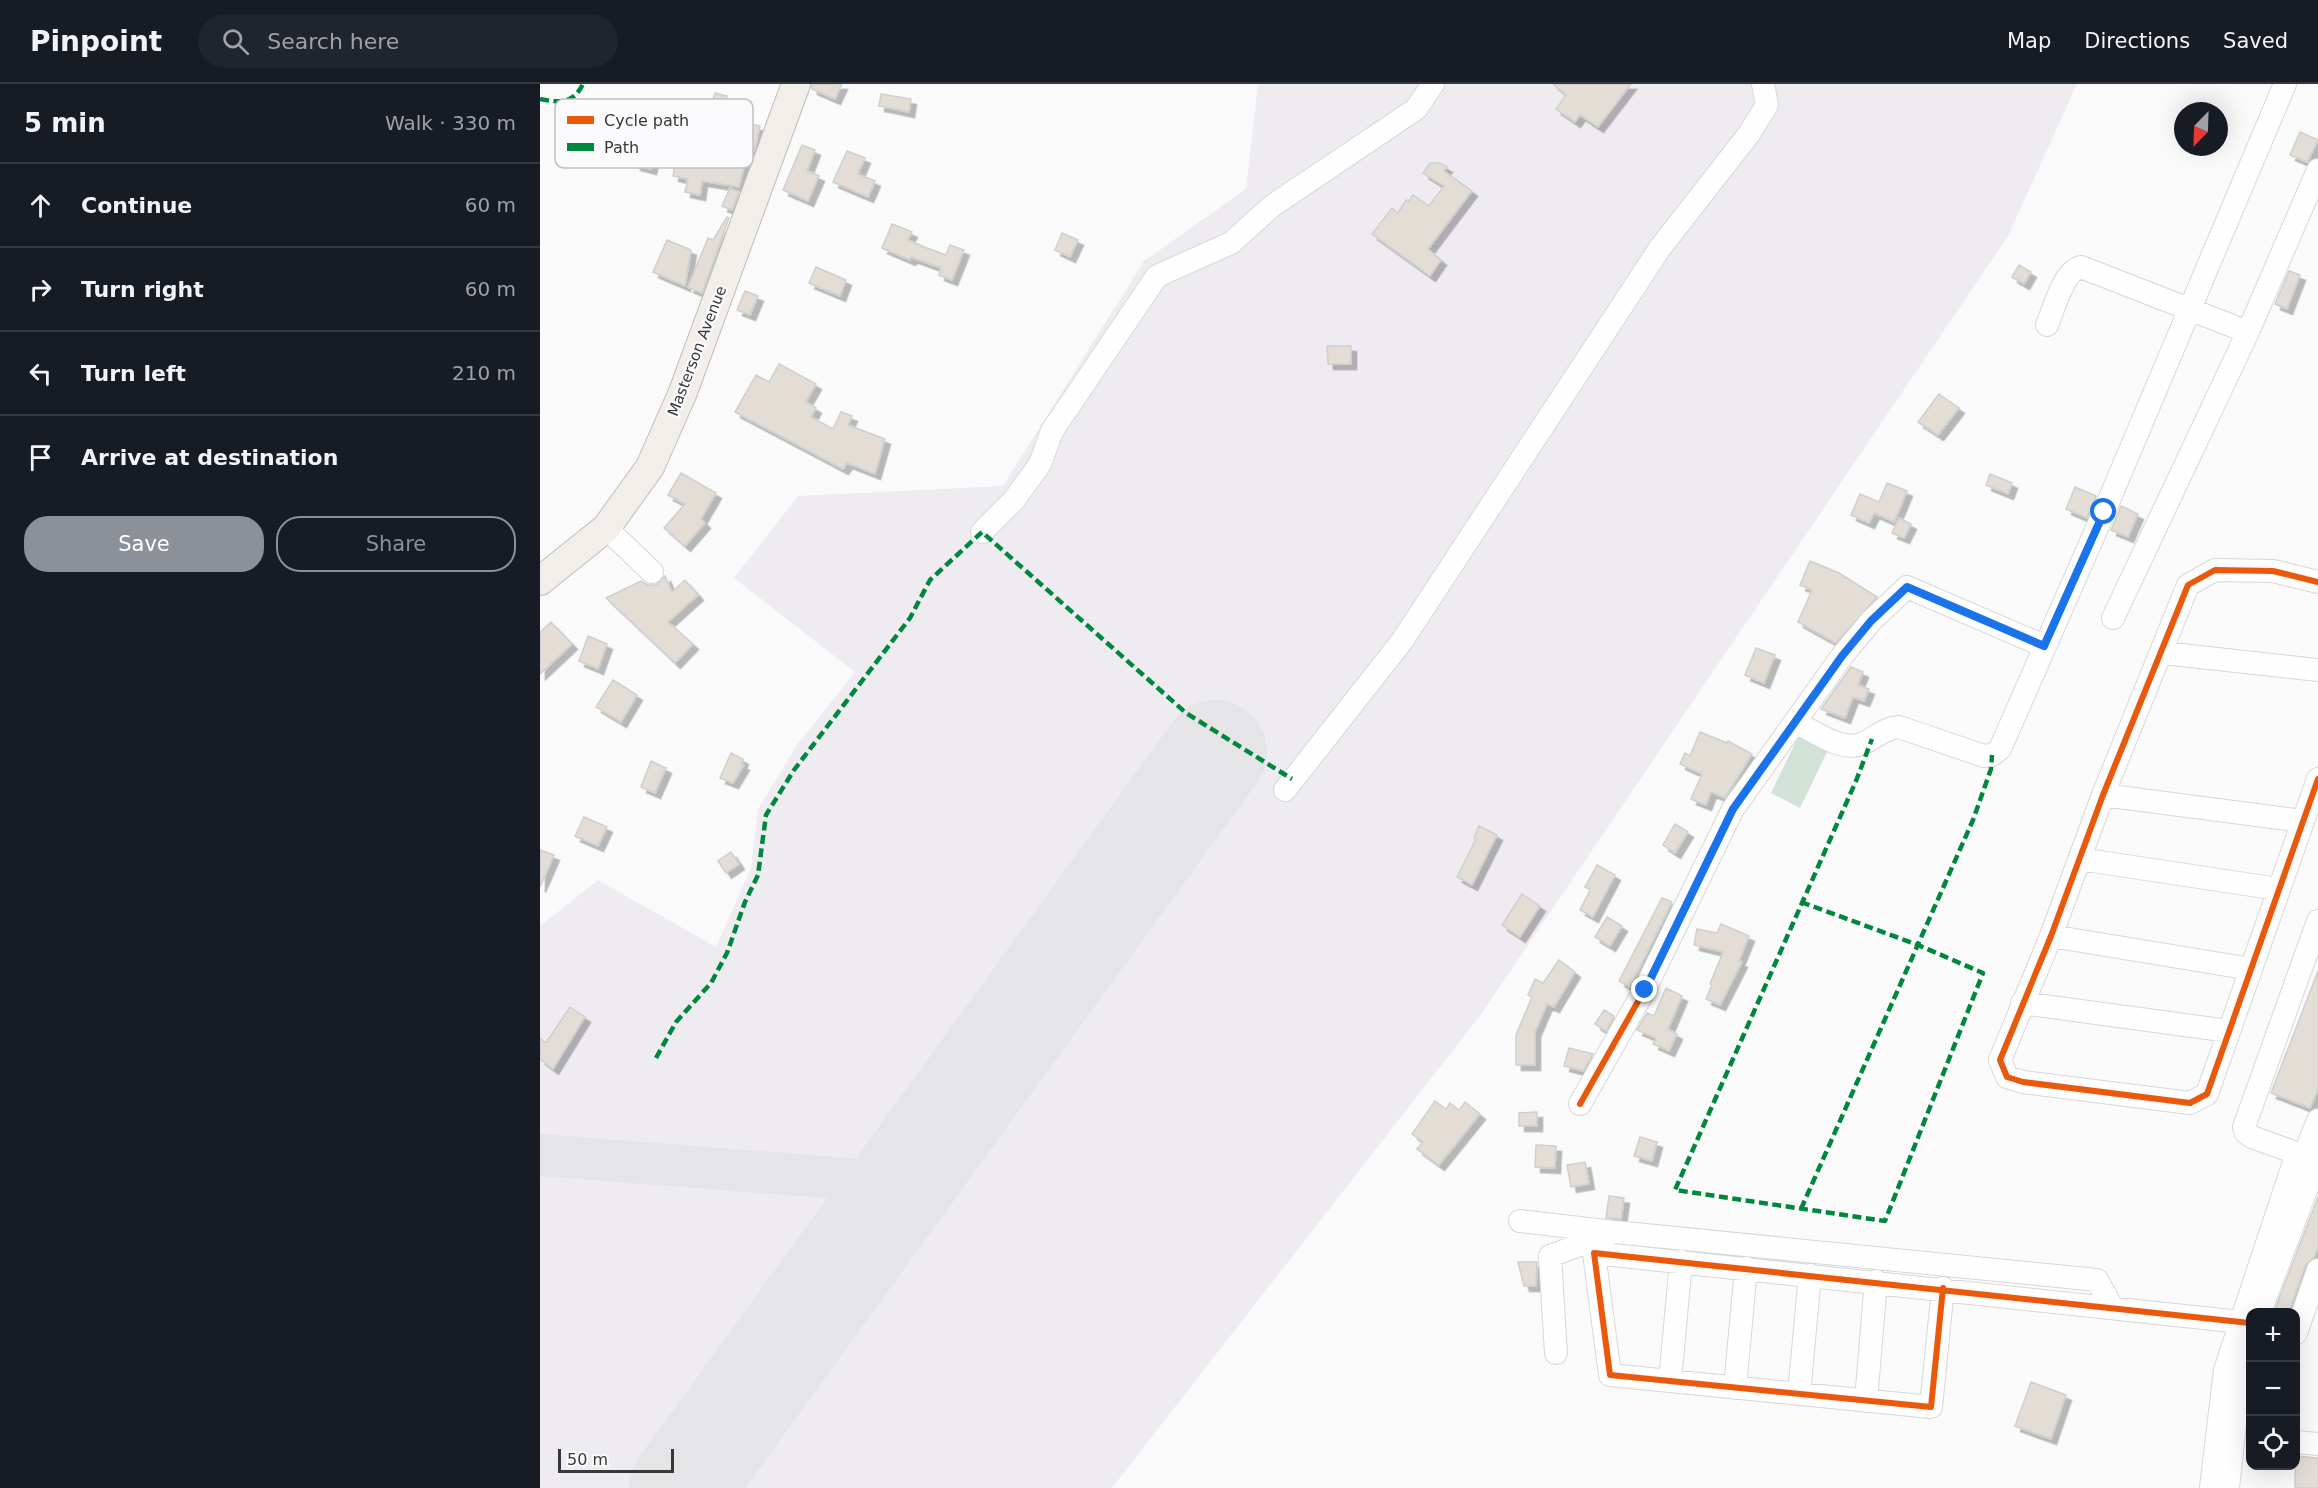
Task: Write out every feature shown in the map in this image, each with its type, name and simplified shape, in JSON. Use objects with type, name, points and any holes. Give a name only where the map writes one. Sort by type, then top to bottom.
[{"type":"main road","name":"Masterson Avenue","points":[[540,581],[606,528],[650,467],[683,392],[796,84]]},
{"type":"street","points":[[982,532],[1014,500],[1040,464],[1052,430],[1157,276],[1231,243],[1272,206],[1416,109],[1433,84]]},
{"type":"street","points":[[1285,790],[1402,641],[1660,248],[1749,134],[1767,105],[1763,84]]},
{"type":"street","points":[[1795,722],[1850,747],[1860,745],[1890,728],[1899,727],[1974,754],[1992,755],[2005,740],[2285,84]]},
{"type":"street","points":[[2113,618],[2248,332],[2318,170]]},
{"type":"street","points":[[2047,325],[2067,279],[2075,268],[2081,267],[2190,307],[2248,332]]},
{"type":"street","points":[[606,528],[652,572]]},
{"type":"street","points":[[2318,582],[2273,571],[2216,570],[2188,585],[2000,1060],[2007,1077],[2023,1082],[2190,1103],[2207,1094],[2318,779]]},
{"type":"street","points":[[1580,1104],[1645,990],[1733,809],[1849,647],[1871,621],[1907,587],[2044,646]]},
{"type":"street","points":[[2163,653],[2318,670]]},
{"type":"street","points":[[2103,795],[2302,821]]},
{"type":"street","points":[[2080,859],[2278,889]]},
{"type":"street","points":[[2309,1158],[2252,1137],[2246,1133],[2244,1127],[2317,928]]},
{"type":"street","points":[[2051,936],[2251,969]]},
{"type":"street","points":[[2022,1003],[2229,1031]]},
{"type":"street","points":[[2211,1488],[2234,1430],[2225,1370],[2309,1158],[2318,1120]]},
{"type":"street","points":[[2261,1308],[2296,1187]]},
{"type":"street","points":[[1520,1221],[2097,1281],[2112,1307]]},
{"type":"street","points":[[1556,1353],[1550,1256],[1615,1232]]},
{"type":"street","points":[[1943,1288],[1931,1407],[1735,1388],[1610,1375],[1594,1253],[1943,1288],[2245,1322]]},
{"type":"street","points":[[1670,1381],[1681,1262]]},
{"type":"street","points":[[1735,1388],[1746,1268]]},
{"type":"street","points":[[2300,1319],[2318,1270]]},
{"type":"street","points":[[1799,1394],[1810,1275]]},
{"type":"street","points":[[1866,1401],[1876,1281]]},
{"type":"street","points":[[2228,1488],[2234,1430],[2246,1357]]},
{"type":"street","points":[[2300,1442],[2318,1444]]},
{"type":"shaded area","points":[[1258,84],[2077,84],[2008,236],[1482,1013],[1112,1488],[540,1488],[540,926],[598,880],[716,947],[751,868],[758,809],[797,745],[855,672],[734,578],[798,496],[1003,486],[1144,261],[1246,189]]},
{"type":"green space","points":[[1799,735],[1828,750],[1800,808],[1771,793]]},
{"type":"building","points":[[812,84],[842,84],[835,99],[812,89]]},
{"type":"building","points":[[1553,84],[1631,84],[1598,127],[1580,115],[1575,122],[1556,109],[1566,95]]},
{"type":"building","points":[[715,93],[727,96],[726,99],[713,99]]},
{"type":"building","points":[[881,94],[911,99],[909,112],[879,106]]},
{"type":"building","points":[[753,124],[760,126],[753,151]]},
{"type":"building","points":[[2300,132],[2318,140],[2307,162],[2290,155]]},
{"type":"building","points":[[802,145],[815,150],[807,171],[819,176],[808,201],[783,190]]},
{"type":"building","points":[[847,151],[865,158],[858,174],[875,181],[868,197],[833,182]]},
{"type":"building","points":[[1430,163],[1440,163],[1447,167],[1444,171],[1472,191],[1428,249],[1441,260],[1430,276],[1372,234],[1392,208],[1398,213],[1406,200],[1408,202],[1413,195],[1429,206],[1444,186],[1423,173]]},
{"type":"building","points":[[674,168],[744,168],[739,187],[702,181],[700,195],[685,192],[688,179],[673,176]]},
{"type":"building","points":[[730,188],[739,192],[732,210],[722,206]]},
{"type":"building","points":[[727,217],[729,218],[702,293],[688,287],[708,238],[713,240]]},
{"type":"building","points":[[892,224],[912,232],[908,240],[946,255],[950,245],[964,250],[952,280],[939,275],[941,268],[911,257],[910,260],[882,248]]},
{"type":"building","points":[[1062,233],[1078,240],[1070,257],[1055,250]]},
{"type":"building","points":[[667,240],[691,250],[685,286],[653,272]]},
{"type":"building","points":[[2019,265],[2031,272],[2024,284],[2012,277]]},
{"type":"building","points":[[816,267],[846,280],[840,296],[809,283]]},
{"type":"building","points":[[2289,271],[2300,275],[2287,309],[2275,304]]},
{"type":"building","points":[[745,291],[758,296],[750,315],[737,310]]},
{"type":"building","points":[[1327,346],[1351,346],[1351,364],[1328,364]]},
{"type":"building","points":[[779,364],[816,384],[806,402],[816,408],[811,417],[833,429],[841,412],[852,416],[848,425],[885,439],[875,474],[847,463],[843,469],[735,412],[756,375],[769,382]]},
{"type":"building","points":[[1939,394],[1959,408],[1938,435],[1918,422]]},
{"type":"building","points":[[681,473],[716,493],[701,519],[705,523],[685,546],[664,528],[685,504],[668,495]]},
{"type":"building","points":[[1990,474],[2012,483],[2008,494],[1986,485]]},
{"type":"building","points":[[1887,483],[1907,491],[1894,522],[1874,513],[1869,523],[1851,515],[1860,494],[1879,502]]},
{"type":"building","points":[[2075,487],[2096,496],[2087,518],[2066,509]]},
{"type":"building","points":[[2121,506],[2138,514],[2128,537],[2111,530]]},
{"type":"building","points":[[1899,518],[1911,524],[1904,538],[1892,533]]},
{"type":"building","points":[[1810,561],[1839,573],[1877,597],[1836,643],[1798,622],[1812,590],[1800,585]]},
{"type":"building","points":[[665,576],[672,592],[685,580],[698,595],[668,622],[693,644],[675,663],[606,598],[641,581],[648,585],[656,585]]},
{"type":"building","points":[[551,622],[572,644],[540,674],[540,632]]},
{"type":"building","points":[[588,636],[607,644],[598,669],[579,661]]},
{"type":"building","points":[[1756,648],[1775,655],[1764,683],[1745,675]]},
{"type":"building","points":[[1851,667],[1863,672],[1858,685],[1869,689],[1864,701],[1853,697],[1845,718],[1821,709]]},
{"type":"building","points":[[613,680],[637,695],[621,722],[596,707]]},
{"type":"building","points":[[1700,732],[1727,743],[1728,741],[1752,754],[1725,798],[1711,792],[1706,805],[1691,799],[1702,774],[1680,764],[1685,753],[1690,756]]},
{"type":"building","points":[[731,753],[743,759],[741,764],[744,765],[733,783],[720,778]]},
{"type":"building","points":[[651,761],[666,768],[655,793],[641,787]]},
{"type":"building","points":[[584,817],[607,827],[598,846],[575,836]]},
{"type":"building","points":[[1675,824],[1688,832],[1675,853],[1663,845]]},
{"type":"building","points":[[1479,826],[1497,835],[1472,885],[1457,877],[1476,839],[1474,838]]},
{"type":"building","points":[[540,850],[554,855],[540,887]]},
{"type":"building","points":[[731,852],[739,864],[726,873],[718,861]]},
{"type":"building","points":[[1597,865],[1615,875],[1593,917],[1580,910],[1590,890],[1585,887]]},
{"type":"building","points":[[1522,894],[1540,906],[1520,937],[1502,925]]},
{"type":"building","points":[[1662,898],[1672,902],[1630,987],[1619,981]]},
{"type":"building","points":[[1607,917],[1622,926],[1610,946],[1595,937]]},
{"type":"building","points":[[1721,924],[1749,936],[1739,961],[1742,962],[1720,1005],[1706,999],[1723,952],[1694,945],[1697,929],[1717,933]]},
{"type":"building","points":[[1559,960],[1575,972],[1554,1007],[1547,1004],[1535,1032],[1535,1065],[1516,1065],[1516,1035],[1532,997],[1528,995],[1535,979],[1543,983]]},
{"type":"building","points":[[2318,971],[2318,1089],[2310,1108],[2271,1093]]},
{"type":"building","points":[[1666,988],[1682,996],[1668,1029],[1677,1034],[1669,1051],[1653,1044],[1656,1038],[1637,1030],[1647,1013],[1654,1016]]},
{"type":"building","points":[[570,1007],[585,1017],[553,1069],[540,1059],[540,1038],[546,1043]]},
{"type":"building","points":[[1604,1010],[1614,1016],[1606,1031],[1595,1024]]},
{"type":"building","points":[[1569,1048],[1593,1054],[1583,1071],[1564,1066]]},
{"type":"building","points":[[1435,1101],[1446,1109],[1450,1103],[1459,1110],[1465,1102],[1480,1114],[1439,1165],[1417,1149],[1423,1142],[1412,1134]]},
{"type":"building","points":[[1537,1112],[1537,1126],[1519,1126],[1519,1113]]},
{"type":"building","points":[[1640,1137],[1657,1142],[1652,1161],[1634,1156]]},
{"type":"building","points":[[1536,1145],[1556,1146],[1555,1168],[1535,1167]]},
{"type":"building","points":[[1585,1162],[1589,1184],[1571,1187],[1567,1165]]},
{"type":"building","points":[[1609,1196],[1624,1198],[1621,1219],[1606,1218]]},
{"type":"building","points":[[2318,1197],[2318,1247],[2314,1257],[2305,1266],[2290,1308],[2276,1308]]},
{"type":"building","points":[[1518,1262],[1537,1262],[1536,1286],[1524,1286]]},
{"type":"building","points":[[2031,1382],[2066,1395],[2051,1439],[2015,1426]]},
{"type":"building","points":[[2300,1456],[2318,1458],[2318,1488],[2295,1488],[2295,1470],[2300,1470]]},
{"type":"taxiway","points":[[540,1155],[902,1183]]},
{"type":"runway","points":[[681,1488],[1215,752]]},
{"type":"marked path","points":[[570,99],[583,84]]},
{"type":"marked path","points":[[540,99],[555,101]]},
{"type":"marked path","points":[[656,1058],[676,1022],[711,983],[727,953],[745,902],[758,875],[766,815],[794,770],[910,618],[930,580],[982,532],[1186,713],[1292,779]]},
{"type":"marked path","points":[[1801,902],[1918,945],[1983,973],[1885,1221],[1675,1190],[1856,781],[1872,739]]},
{"type":"marked path","points":[[1801,1209],[1973,820],[1991,769],[1992,755]]},
{"type":"cycle path","points":[[2318,582],[2273,571],[2215,570],[2188,585],[2000,1060],[2007,1077],[2023,1082],[2190,1103],[2207,1094],[2318,779]]},
{"type":"cycle path","points":[[1580,1104],[1645,989],[1733,809],[1842,656],[1871,621],[1907,587],[2044,646]]},
{"type":"cycle path","points":[[1594,1253],[1943,1290],[1931,1407],[1610,1375],[1594,1253]]},
{"type":"cycle path","points":[[1943,1290],[2246,1323]]},
{"type":"route","points":[[1645,990],[1733,809],[1812,696],[1871,621],[1907,587],[2044,646],[2104,512]]}]
